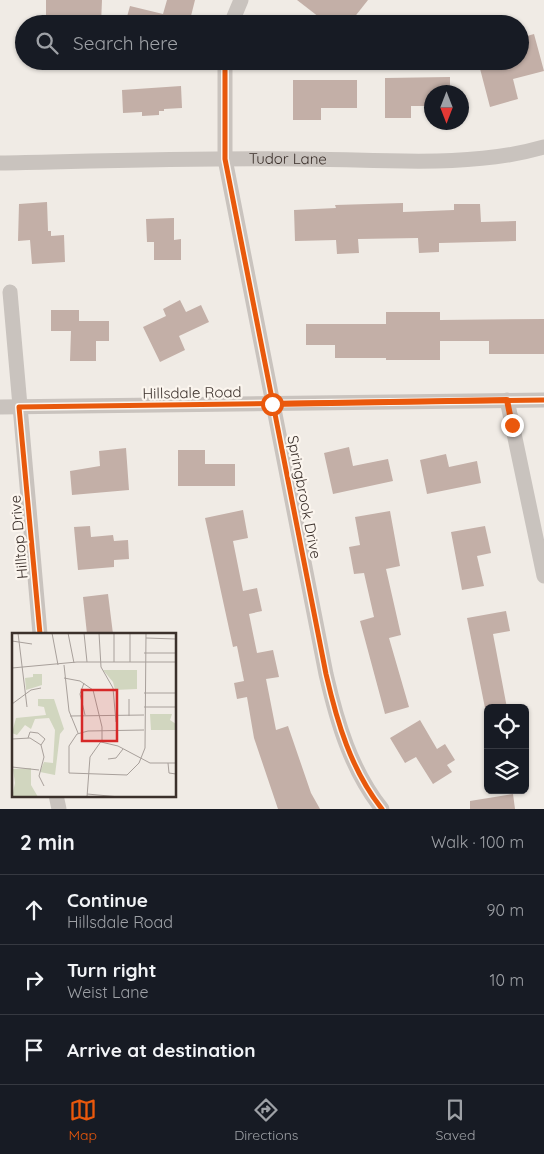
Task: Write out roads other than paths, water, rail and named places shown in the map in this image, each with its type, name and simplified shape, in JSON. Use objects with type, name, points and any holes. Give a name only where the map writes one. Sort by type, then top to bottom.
[{"type":"street","points":[[234,15],[240,0]]},
{"type":"street","name":"Springbrook Drive","points":[[225,70],[225,159],[272,404],[336,717],[361,776],[382,809]]},
{"type":"street","name":"Tudor Lane","points":[[0,163],[225,159],[459,160],[501,157],[544,147]]},
{"type":"street","name":"Hilltop Drive","points":[[10,292],[40,633]]},
{"type":"street","points":[[507,400],[544,576]]},
{"type":"street","name":"Hillsdale Road","points":[[0,406],[544,400]]},
{"type":"street","points":[[56,796],[58,809]]}]
